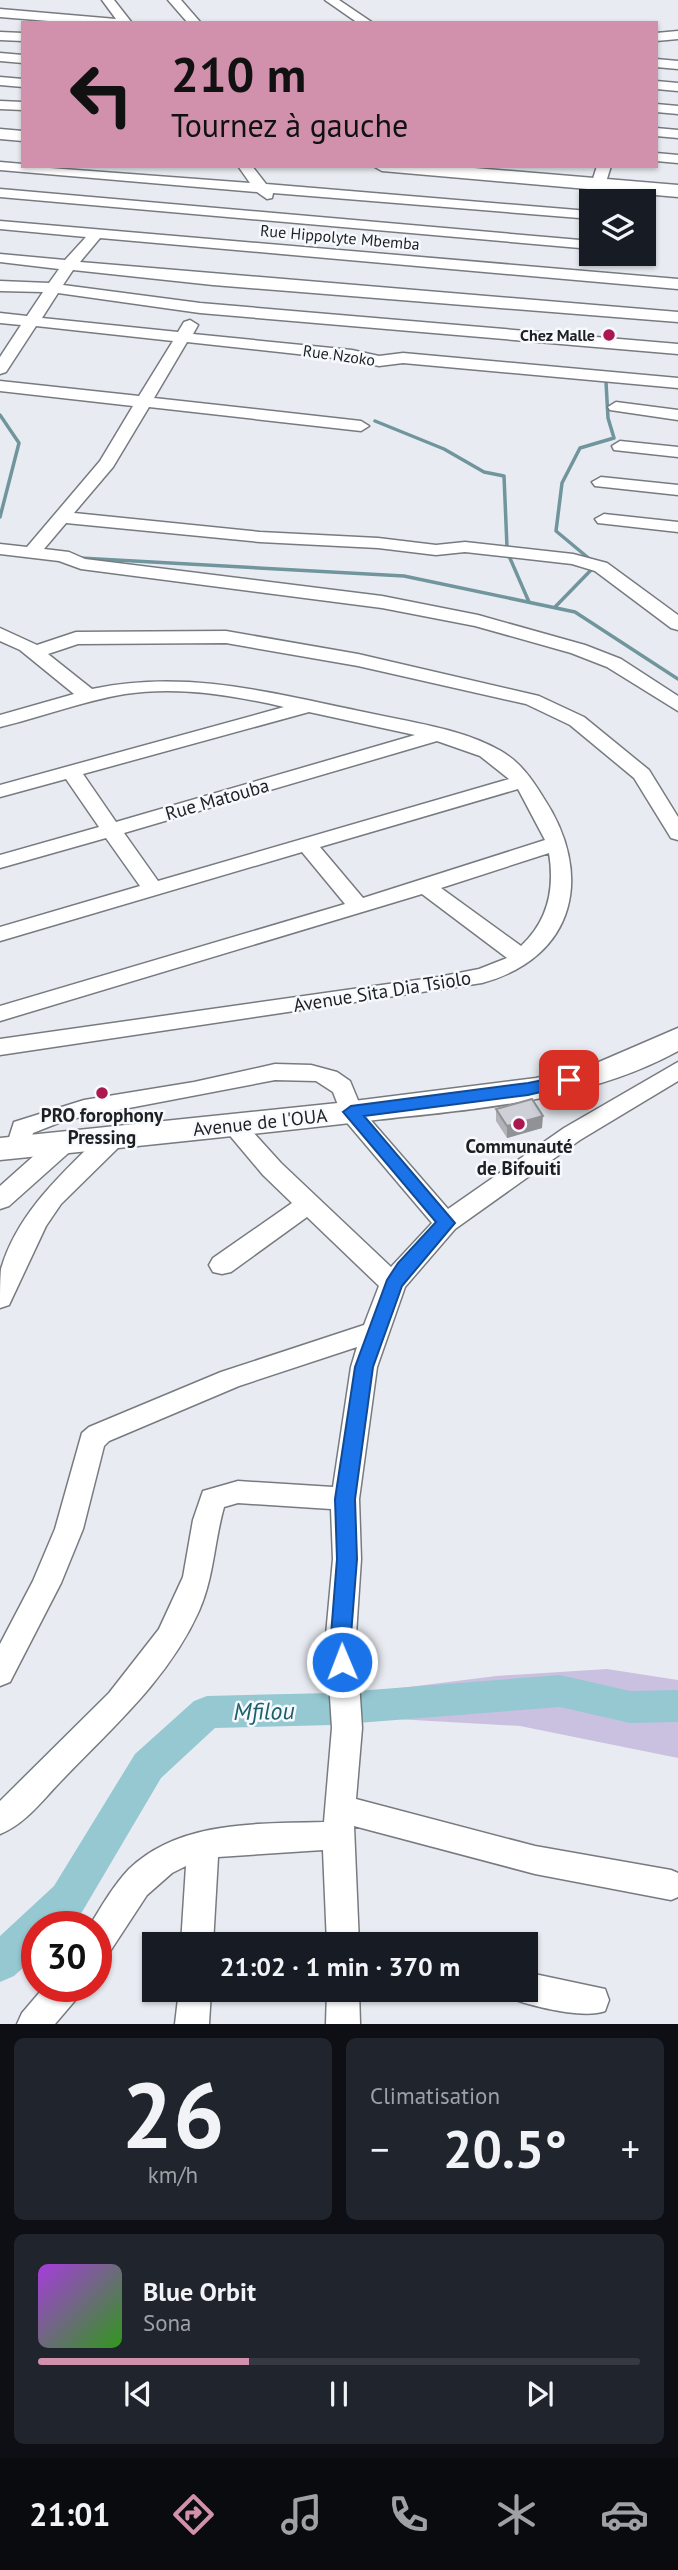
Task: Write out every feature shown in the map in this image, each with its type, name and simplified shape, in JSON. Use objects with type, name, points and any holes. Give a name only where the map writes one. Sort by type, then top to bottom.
[{"type":"main road","points":[[0,134],[21,136]]},
{"type":"main road","points":[[397,168],[579,193]]},
{"type":"main road","points":[[656,192],[678,191]]},
{"type":"main road","name":"Avenue de l'OUA","points":[[9,1148],[351,1112],[528,1089],[569,1080],[641,1057],[678,1038]]},
{"type":"street","points":[[108,0],[123,21]]},
{"type":"street","points":[[174,0],[193,21]]},
{"type":"street","points":[[331,0],[364,21]]},
{"type":"street","points":[[0,13],[99,21]]},
{"type":"street","points":[[0,36],[21,37]]},
{"type":"street","points":[[658,37],[678,37]]},
{"type":"street","points":[[0,57],[21,58]]},
{"type":"street","points":[[658,63],[678,65]]},
{"type":"street","points":[[0,81],[21,83]]},
{"type":"street","points":[[658,85],[678,87]]},
{"type":"street","points":[[0,105],[21,106]]},
{"type":"street","points":[[658,108],[678,110]]},
{"type":"street","points":[[658,132],[678,134]]},
{"type":"street","points":[[658,157],[678,159]]},
{"type":"street","points":[[0,166],[21,168]]},
{"type":"street","points":[[23,168],[262,189],[579,195]]},
{"type":"street","points":[[246,168],[403,358]]},
{"type":"street","points":[[0,193],[18,214],[286,218],[579,244]]},
{"type":"street","name":"Rue Hippolyte Mbemba","points":[[18,214],[96,234],[316,252],[567,291],[678,284]]},
{"type":"street","points":[[0,369],[68,266],[96,234]]},
{"type":"street","points":[[32,552],[97,476],[146,402],[235,245]]},
{"type":"street","points":[[542,369],[555,340],[579,248]]},
{"type":"street","points":[[0,258],[213,280],[345,290],[567,291],[678,317]]},
{"type":"street","points":[[0,286],[53,288],[200,308],[678,349]]},
{"type":"street","name":"Rue Nzoko","points":[[0,317],[32,323],[352,355],[379,361],[403,358],[678,383]]},
{"type":"street","points":[[0,386],[361,426]]},
{"type":"street","points":[[616,407],[678,415]]},
{"type":"street","points":[[620,446],[678,452]]},
{"type":"street","points":[[601,482],[678,490]]},
{"type":"street","points":[[63,517],[260,537],[378,543],[436,550],[464,547],[573,559],[601,567],[678,624]]},
{"type":"street","points":[[604,519],[678,527]]},
{"type":"street","points":[[0,549],[63,556],[81,564],[383,602],[478,621],[579,649],[614,663],[678,705]]},
{"type":"street","points":[[0,634],[34,652],[89,696]]},
{"type":"street","points":[[34,652],[76,638],[226,636],[358,660],[532,700],[577,721],[642,774],[678,834]]},
{"type":"street","name":"Avenue Sita Dia Tsiolo","points":[[0,721],[89,696],[143,686],[191,686],[309,707],[435,735],[489,753],[523,781],[549,822],[565,872],[563,891],[549,926],[522,958],[486,974],[438,985],[0,1046]]},
{"type":"street","points":[[0,791],[309,707]]},
{"type":"street","name":"Rue Matouba","points":[[0,862],[435,735]]},
{"type":"street","points":[[71,771],[153,890]]},
{"type":"street","points":[[0,934],[523,781]]},
{"type":"street","points":[[0,1014],[359,907],[557,844]]},
{"type":"street","points":[[308,846],[359,907]]},
{"type":"street","points":[[425,886],[522,958]]},
{"type":"street","points":[[343,1932],[340,1822],[347,1728],[341,1635],[347,1559],[345,1499],[364,1367],[393,1284],[404,1268],[446,1223],[512,1174],[678,1070]]},
{"type":"street","points":[[9,1148],[22,1128],[53,1115],[196,1090],[271,1072],[292,1071],[336,1081],[345,1090],[351,1112],[446,1223]]},
{"type":"street","points":[[233,1125],[393,1284]]},
{"type":"street","points":[[0,1298],[35,1223],[52,1198],[114,1138]]},
{"type":"street","points":[[0,1200],[65,1142]]},
{"type":"street","points":[[222,1265],[309,1203]]},
{"type":"street","points":[[0,1673],[47,1583],[69,1529],[92,1441],[99,1434],[230,1378],[375,1331]]},
{"type":"street","points":[[0,1820],[141,1682],[173,1631],[195,1587],[206,1537],[208,1510],[213,1499],[238,1492],[345,1499]]},
{"type":"street","points":[[112,1921],[141,1878],[169,1855],[202,1845],[340,1822],[671,1885]]},
{"type":"street","points":[[198,1932],[202,1845]]},
{"type":"street","points":[[538,1990],[593,2000]]},
{"type":"street","points":[[34,2024],[53,2002]]},
{"type":"street","points":[[192,2024],[194,2002]]},
{"type":"street","points":[[343,2002],[343,2024]]},
{"type":"shaded area","points":[[607,1669],[678,1680],[678,1758],[520,1726],[360,1717],[361,1693],[496,1676]]},
{"type":"building","points":[[532,1099],[543,1116],[507,1126],[496,1109]]},
{"type":"waterway","points":[[592,561],[556,531],[562,483],[580,448],[614,438],[608,418],[606,382]]},
{"type":"waterway","points":[[0,415],[19,443],[0,517]]},
{"type":"waterway","points":[[375,421],[444,449],[484,472],[504,476],[507,547]]},
{"type":"waterway","points":[[509,556],[529,602]]},
{"type":"waterway","points":[[80,558],[404,576],[575,612],[678,679]]},
{"type":"waterway","points":[[555,607],[593,568]]},
{"type":"waterway","name":"Mfilou","points":[[56,1911],[68,1899],[148,1766],[207,1712],[332,1709],[560,1691],[630,1707],[678,1706]]},
{"type":"waterway","name":"Mfilou","points":[[0,1963],[21,1943]]},
{"type":"place","name":"Chez Malle","points":[[609,335]]},
{"type":"place","name":"PRO forophony Pressing","points":[[102,1093]]},
{"type":"place","name":"Communauté de Bifouiti","points":[[519,1124]]},
{"type":"route","points":[[342,1662],[341,1635],[347,1559],[345,1499],[364,1367],[393,1284],[419,1250],[446,1223],[351,1112],[528,1089],[569,1080]]}]
